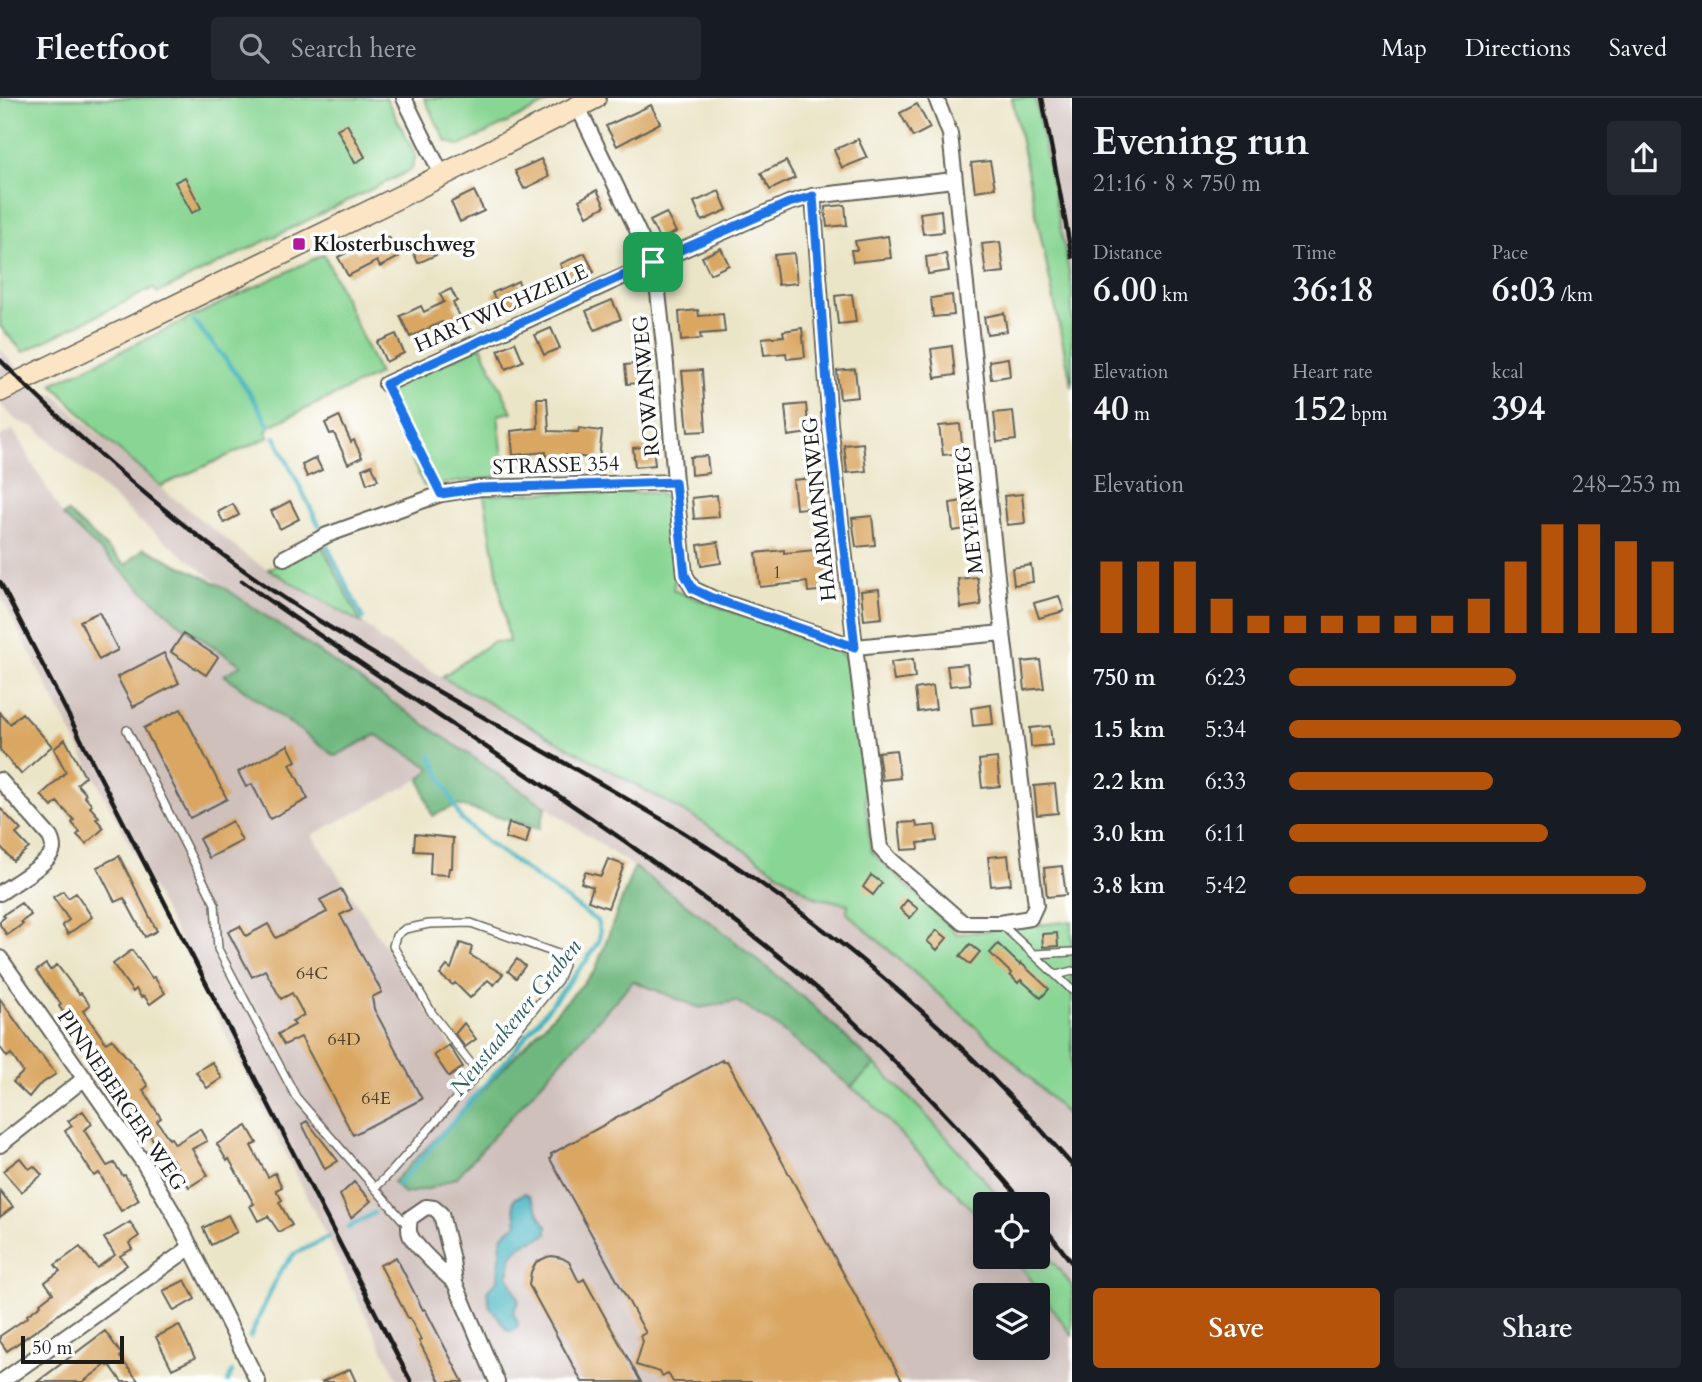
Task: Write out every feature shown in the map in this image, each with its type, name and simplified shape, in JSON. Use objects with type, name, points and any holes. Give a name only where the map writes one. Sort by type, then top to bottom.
[{"type":"street","points":[[404,98],[442,175]]},
{"type":"street","name":"MEYERWEG","points":[[936,98],[950,134],[1003,633],[1036,905],[1030,918]]},
{"type":"street","points":[[0,391],[587,102]]},
{"type":"street","name":"ROWANWEG","points":[[587,102],[653,262],[666,365],[685,575],[693,589],[712,598],[855,647]]},
{"type":"street","name":"HARTWICHZEILE","points":[[386,384],[789,203],[813,196],[954,180]]},
{"type":"street","name":"HAARMANNWEG","points":[[813,196],[830,425],[880,848],[963,923],[1000,923],[1030,918]]},
{"type":"street","name":"STRASSE 354","points":[[284,558],[327,535],[441,494],[480,488],[675,482]]},
{"type":"street","points":[[855,647],[1003,633]]},
{"type":"street","points":[[0,780],[50,837],[54,846],[43,863],[0,893]]},
{"type":"street","name":"PINNEBERGER WEG","points":[[0,958],[143,1162],[191,1247],[258,1382]]},
{"type":"street","points":[[0,1145],[85,1078]]},
{"type":"street","points":[[455,1283],[410,1236],[410,1218],[426,1207],[434,1208],[442,1214],[455,1283],[497,1382]]},
{"type":"street","points":[[1,1382],[191,1247]]},
{"type":"lane","points":[[386,384],[441,494]]},
{"type":"lane","points":[[127,730],[215,904],[218,949],[296,1097],[408,1227]]},
{"type":"lane","points":[[375,1188],[521,1025],[558,979],[564,965],[558,954],[471,923],[429,923],[405,929],[396,936],[393,946],[432,1013],[478,1073]]},
{"type":"lane","points":[[1000,923],[1072,990]]},
{"type":"lane","points":[[1034,954],[1072,952]]},
{"type":"lane","points":[[1057,975],[1072,971]]},
{"type":"shaded area","points":[[1035,98],[1072,98],[1072,288]]},
{"type":"shaded area","points":[[0,348],[42,393],[55,395],[160,487],[249,558],[373,630],[379,639],[442,677],[699,820],[815,897],[848,904],[847,913],[1006,1054],[1072,1119],[1072,1286],[1050,1258],[1050,1192],[995,1192],[904,1092],[811,1004],[716,926],[634,867],[222,586],[136,518],[35,427],[17,421],[0,404]]},
{"type":"shaded area","points":[[13,430],[63,516],[177,622],[241,665],[225,674],[376,734],[431,768],[420,779],[312,835],[481,1092],[393,1182],[457,1177],[633,981],[700,1008],[736,1001],[776,1026],[869,1101],[973,1210],[973,1269],[1023,1269],[1033,1283],[973,1283],[973,1360],[1050,1360],[1050,1305],[1072,1335],[1072,1382],[399,1382],[181,943],[0,595],[0,436]]},
{"type":"green space","points":[[0,98],[386,98],[416,156],[411,170],[158,293],[153,288],[23,352],[0,326]]},
{"type":"green space","points":[[424,98],[557,98],[460,146],[446,141]]},
{"type":"green space","points":[[1012,98],[1035,98],[1072,288],[1072,387]]},
{"type":"green space","points":[[324,254],[379,374],[270,426],[266,431],[269,437],[161,486],[108,441],[52,384]]},
{"type":"green space","points":[[481,346],[512,412],[498,415],[505,476],[424,486],[381,391]]},
{"type":"green space","points":[[556,492],[658,493],[671,502],[677,569],[673,590],[839,651],[850,665],[871,851],[957,934],[1072,921],[1072,1119],[1006,1054],[847,913],[848,904],[815,897],[699,820],[442,677],[492,642],[509,642],[484,495]]},
{"type":"green space","points":[[67,512],[126,565],[144,548],[222,586],[546,807],[539,829],[457,805],[432,816],[420,779],[431,768],[376,735],[335,756],[224,675],[241,665],[177,622],[63,516]]},
{"type":"green space","points":[[323,547],[361,623],[268,569],[301,553]]},
{"type":"green space","points":[[634,867],[716,926],[811,1004],[875,1065],[851,1087],[776,1026],[736,1001],[700,1008],[633,981],[457,1177],[432,1188],[404,1194],[393,1182],[595,971]]},
{"type":"green space","points":[[875,1065],[926,1115],[995,1192],[973,1192],[973,1210],[869,1101],[851,1087]]},
{"type":"green space","points":[[1050,1258],[1072,1286],[1072,1335],[1050,1305],[1050,1283],[1033,1283],[1023,1269],[1050,1269]]},
{"type":"water","points":[[525,1193],[533,1200],[547,1226],[547,1234],[525,1243],[512,1255],[508,1275],[519,1301],[513,1312],[518,1323],[517,1328],[508,1331],[490,1308],[487,1291],[498,1280],[502,1237],[516,1225],[514,1199]]},
{"type":"building","points":[[917,104],[930,128],[913,137],[900,113]]},
{"type":"building","points":[[651,105],[660,123],[617,146],[606,126]]},
{"type":"building","points":[[347,124],[365,157],[355,163],[337,129]]},
{"type":"building","points":[[858,139],[867,158],[842,168],[834,150]]},
{"type":"building","points":[[541,159],[549,177],[524,189],[515,171]]},
{"type":"building","points":[[786,161],[795,178],[770,190],[761,173]]},
{"type":"building","points":[[990,161],[995,188],[975,191],[971,163]]},
{"type":"building","points":[[185,177],[201,208],[192,213],[175,182]]},
{"type":"building","points":[[597,190],[605,206],[587,216],[579,200]]},
{"type":"building","points":[[474,191],[484,211],[460,222],[451,202]]},
{"type":"building","points":[[719,191],[727,210],[702,221],[694,202]]},
{"type":"building","points":[[845,205],[847,225],[827,227],[825,207]]},
{"type":"building","points":[[941,210],[943,232],[923,234],[920,213]]},
{"type":"building","points":[[666,213],[676,232],[660,240],[650,221]]},
{"type":"building","points":[[888,236],[891,258],[853,262],[851,250],[857,250],[855,241]]},
{"type":"building","points":[[389,237],[399,257],[380,267],[377,261],[348,276],[338,257],[354,249],[357,253]]},
{"type":"building","points":[[428,237],[436,255],[418,263],[410,245]]},
{"type":"building","points":[[1000,242],[1004,272],[986,274],[982,244]]},
{"type":"building","points":[[721,248],[729,265],[710,274],[702,257]]},
{"type":"building","points":[[585,253],[594,272],[569,283],[560,264]]},
{"type":"building","points":[[794,253],[797,283],[778,285],[774,255]]},
{"type":"building","points":[[946,254],[949,271],[928,274],[926,257]]},
{"type":"building","points":[[518,281],[526,299],[501,311],[492,293]]},
{"type":"building","points":[[451,289],[457,301],[453,303],[461,318],[445,327],[442,322],[410,337],[400,316],[421,306],[424,312],[444,302],[440,294]]},
{"type":"building","points":[[852,294],[856,322],[838,324],[835,296]]},
{"type":"building","points":[[952,295],[954,315],[933,317],[931,298]]},
{"type":"building","points":[[612,300],[621,319],[595,330],[586,311]]},
{"type":"building","points":[[698,310],[699,316],[723,314],[725,332],[700,334],[701,339],[681,341],[679,312]]},
{"type":"building","points":[[1004,313],[1007,331],[987,334],[984,317]]},
{"type":"building","points":[[551,328],[560,348],[544,355],[535,335]]},
{"type":"building","points":[[802,328],[805,357],[787,359],[786,353],[764,355],[762,338],[784,336],[783,331]]},
{"type":"building","points":[[396,334],[404,353],[386,362],[377,342]]},
{"type":"building","points":[[515,342],[523,361],[506,369],[498,350]]},
{"type":"building","points":[[952,346],[955,375],[935,378],[931,349]]},
{"type":"building","points":[[1008,358],[1010,376],[991,379],[989,361]]},
{"type":"building","points":[[647,363],[649,382],[627,384],[625,365]]},
{"type":"building","points":[[855,369],[858,397],[840,399],[837,371]]},
{"type":"building","points":[[702,370],[706,431],[688,432],[682,371]]},
{"type":"building","points":[[537,398],[547,398],[549,431],[578,432],[579,428],[602,431],[599,459],[564,455],[564,459],[546,458],[546,452],[513,455],[511,431],[538,428]]},
{"type":"building","points":[[806,404],[809,433],[788,436],[785,406]]},
{"type":"building","points":[[1013,411],[1016,440],[997,442],[994,413]]},
{"type":"building","points":[[339,416],[351,442],[354,440],[362,457],[348,464],[334,433],[330,434],[325,423]]},
{"type":"building","points":[[960,424],[963,453],[943,455],[939,426]]},
{"type":"building","points":[[863,443],[866,471],[847,473],[844,445]]},
{"type":"building","points":[[653,446],[655,465],[635,467],[633,448]]},
{"type":"building","points":[[707,456],[709,473],[691,475],[690,457]]},
{"type":"building","points":[[316,458],[322,470],[307,477],[302,465]]},
{"type":"building","points":[[372,465],[378,480],[367,484],[362,469]]},
{"type":"building","points":[[813,478],[816,507],[796,509],[793,480]]},
{"type":"building","points":[[1022,494],[1025,523],[1007,525],[1004,496]]},
{"type":"building","points":[[717,495],[719,517],[694,519],[692,498]]},
{"type":"building","points":[[969,500],[972,528],[953,531],[950,503]]},
{"type":"building","points":[[290,501],[299,519],[280,529],[271,511]]},
{"type":"building","points":[[233,504],[239,515],[224,523],[218,512]]},
{"type":"building","points":[[872,516],[875,545],[856,547],[852,518]]},
{"type":"building","points":[[718,542],[721,563],[701,566],[698,545]]},
{"type":"building","points":[[826,549],[830,590],[808,592],[807,582],[760,587],[756,553]]},
{"type":"building","points":[[1031,565],[1033,582],[1014,585],[1012,568]]},
{"type":"building","points":[[977,577],[981,605],[961,608],[958,579]]},
{"type":"building","points":[[879,589],[882,618],[864,620],[861,591]]},
{"type":"building","points":[[1059,596],[1064,611],[1039,618],[1034,603]]},
{"type":"building","points":[[99,612],[118,650],[99,660],[80,621]]},
{"type":"building","points":[[183,634],[218,657],[206,675],[171,652]]},
{"type":"building","points":[[164,653],[179,683],[133,707],[117,677]]},
{"type":"building","points":[[913,659],[915,678],[894,681],[891,662]]},
{"type":"building","points":[[1040,660],[1044,688],[1025,690],[1022,662]]},
{"type":"building","points":[[967,664],[970,684],[950,686],[947,666]]},
{"type":"building","points":[[933,686],[936,709],[918,712],[915,689]]},
{"type":"building","points":[[991,705],[993,724],[973,726],[971,708]]},
{"type":"building","points":[[181,709],[227,799],[190,818],[144,728]]},
{"type":"building","points":[[0,713],[10,724],[22,713],[52,746],[21,774],[0,750]]},
{"type":"building","points":[[1050,726],[1052,745],[1031,747],[1030,728]]},
{"type":"building","points":[[65,739],[85,777],[77,784],[86,794],[84,796],[92,805],[90,807],[99,817],[96,819],[104,828],[86,844],[77,835],[80,832],[72,823],[74,820],[57,802],[52,807],[41,795],[66,772],[54,749]]},
{"type":"building","points":[[288,745],[296,761],[290,764],[308,799],[270,819],[252,784],[246,787],[238,772]]},
{"type":"building","points":[[896,750],[900,778],[882,780],[878,752]]},
{"type":"building","points":[[997,758],[1000,786],[982,788],[979,760]]},
{"type":"building","points":[[1055,784],[1058,813],[1037,815],[1034,786]]},
{"type":"building","points":[[0,808],[21,830],[16,834],[29,848],[13,861],[0,846]]},
{"type":"building","points":[[232,821],[242,841],[209,858],[199,839]]},
{"type":"building","points":[[916,822],[917,827],[935,825],[937,841],[918,843],[919,849],[902,850],[899,823]]},
{"type":"building","points":[[509,823],[530,829],[526,844],[505,838]]},
{"type":"building","points":[[415,834],[453,838],[452,868],[449,868],[448,875],[430,874],[431,852],[414,851]]},
{"type":"building","points":[[1008,855],[1011,884],[991,886],[988,857]]},
{"type":"building","points":[[119,856],[157,931],[145,937],[124,898],[115,902],[97,867]]},
{"type":"building","points":[[608,859],[624,865],[608,908],[588,901],[593,887],[581,883],[585,872],[601,876]]},
{"type":"building","points":[[1062,866],[1066,895],[1047,897],[1044,868]]},
{"type":"building","points":[[871,875],[882,883],[873,895],[863,887]]},
{"type":"building","points":[[341,889],[352,909],[340,915],[382,992],[372,997],[374,1009],[422,1099],[353,1135],[301,1037],[284,1045],[278,1034],[295,1025],[292,1021],[304,1015],[292,993],[281,999],[265,970],[252,977],[228,932],[240,926],[246,936],[268,924],[276,938],[327,912],[320,900]]},
{"type":"building","points":[[63,891],[68,898],[76,893],[92,917],[68,934],[62,925],[69,920],[53,897]]},
{"type":"building","points":[[907,900],[918,909],[910,918],[900,909]]},
{"type":"building","points":[[21,903],[31,915],[7,935],[0,921],[5,917],[3,915]]},
{"type":"building","points":[[937,930],[947,938],[937,950],[927,941]]},
{"type":"building","points":[[1057,933],[1058,946],[1043,947],[1042,934]]},
{"type":"building","points":[[460,943],[472,947],[470,955],[503,974],[494,985],[488,980],[470,998],[455,983],[453,985],[440,975],[447,966],[451,969]]},
{"type":"building","points":[[970,944],[980,952],[970,964],[960,956]]},
{"type":"building","points":[[998,944],[1049,989],[1041,998],[1021,980],[1018,983],[990,953]]},
{"type":"building","points":[[132,950],[165,993],[150,1004],[136,989],[133,992],[113,964]]},
{"type":"building","points":[[517,959],[525,966],[516,978],[508,971]]},
{"type":"building","points":[[46,964],[50,970],[57,965],[90,1005],[83,1011],[106,1043],[112,1039],[139,1072],[148,1086],[143,1090],[161,1118],[157,1121],[169,1139],[175,1144],[200,1129],[207,1141],[192,1149],[208,1175],[189,1187],[172,1159],[166,1162],[146,1128],[36,971]]},
{"type":"building","points":[[0,999],[56,1074],[38,1086],[29,1097],[13,1082],[23,1072],[11,1054],[7,1057],[0,1047]]},
{"type":"building","points":[[464,1023],[476,1039],[465,1047],[455,1034]]},
{"type":"building","points":[[449,1045],[463,1067],[449,1077],[434,1055]]},
{"type":"building","points":[[722,1060],[727,1061],[903,1382],[673,1382],[668,1373],[662,1376],[660,1372],[636,1365],[643,1341],[640,1336],[646,1333],[550,1159],[551,1154]]},
{"type":"building","points":[[212,1062],[222,1078],[207,1088],[196,1072]]},
{"type":"building","points":[[83,1111],[92,1124],[84,1130],[107,1166],[114,1163],[123,1176],[125,1175],[139,1200],[121,1211],[99,1173],[94,1176],[65,1131],[72,1126],[68,1121]]},
{"type":"building","points":[[307,1121],[338,1161],[325,1169],[302,1124]]},
{"type":"building","points":[[247,1126],[257,1143],[251,1146],[268,1177],[275,1173],[282,1187],[276,1190],[282,1200],[279,1202],[292,1225],[279,1232],[268,1216],[258,1221],[250,1206],[254,1204],[229,1159],[227,1161],[217,1144]]},
{"type":"building","points":[[20,1158],[29,1169],[34,1166],[42,1175],[21,1192],[3,1171]]},
{"type":"building","points":[[354,1182],[371,1201],[351,1218],[340,1195]]},
{"type":"building","points":[[0,1191],[13,1207],[0,1217]]},
{"type":"building","points":[[228,1215],[237,1232],[211,1245],[203,1228]]},
{"type":"building","points":[[130,1222],[139,1236],[129,1243],[132,1249],[120,1256],[127,1265],[7,1351],[0,1341],[0,1336],[28,1317],[27,1315],[53,1293],[45,1282],[60,1271],[55,1265],[80,1247],[97,1268],[115,1255],[104,1238]]},
{"type":"building","points":[[552,1256],[569,1262],[579,1282],[584,1279],[641,1382],[582,1382],[529,1285],[536,1262]]},
{"type":"building","points":[[396,1257],[463,1382],[440,1382],[410,1318],[380,1265]]},
{"type":"building","points":[[185,1280],[195,1299],[174,1311],[163,1291]]},
{"type":"building","points":[[179,1325],[195,1358],[172,1369],[156,1337]]},
{"type":"building","points":[[105,1331],[139,1382],[122,1382],[107,1364],[83,1382],[37,1382]]},
{"type":"building","points":[[350,1369],[356,1382],[321,1382]]},
{"type":"waterway","name":"Neustaakener Graben","points":[[194,322],[235,372],[269,426]]},
{"type":"waterway","name":"Neustaakener Graben","points":[[275,437],[319,525]]},
{"type":"waterway","name":"Neustaakener Graben","points":[[327,546],[363,619]]},
{"type":"waterway","name":"Neustaakener Graben","points":[[398,1185],[509,1057],[586,961],[599,941],[600,932],[597,921],[487,842],[461,819],[431,756]]},
{"type":"waterway","name":"Neustaakener Graben","points":[[348,1228],[374,1213]]},
{"type":"waterway","name":"Neustaakener Graben","points":[[250,1337],[279,1273],[294,1254],[329,1237]]},
{"type":"waterway","name":"Neustaakener Graben","points":[[228,1382],[232,1372]]},
{"type":"railway","points":[[1042,98],[1072,257]]},
{"type":"railway","points":[[0,360],[107,461],[183,524],[261,583],[444,695],[674,827],[791,905],[925,1014],[988,1074],[1072,1165]]},
{"type":"railway","points":[[242,581],[623,840],[772,951],[820,991],[901,1068],[1014,1192]]},
{"type":"railway","points":[[0,582],[411,1382]]},
{"type":"railway","points":[[1050,1235],[1072,1263]]},
{"type":"place","name":"Klosterbuschweg","points":[[299,244]]},
{"type":"route","points":[[813,196],[830,425],[855,647],[693,589],[685,575],[675,482],[480,488],[441,494],[386,384],[653,262],[789,203],[813,196]]}]
